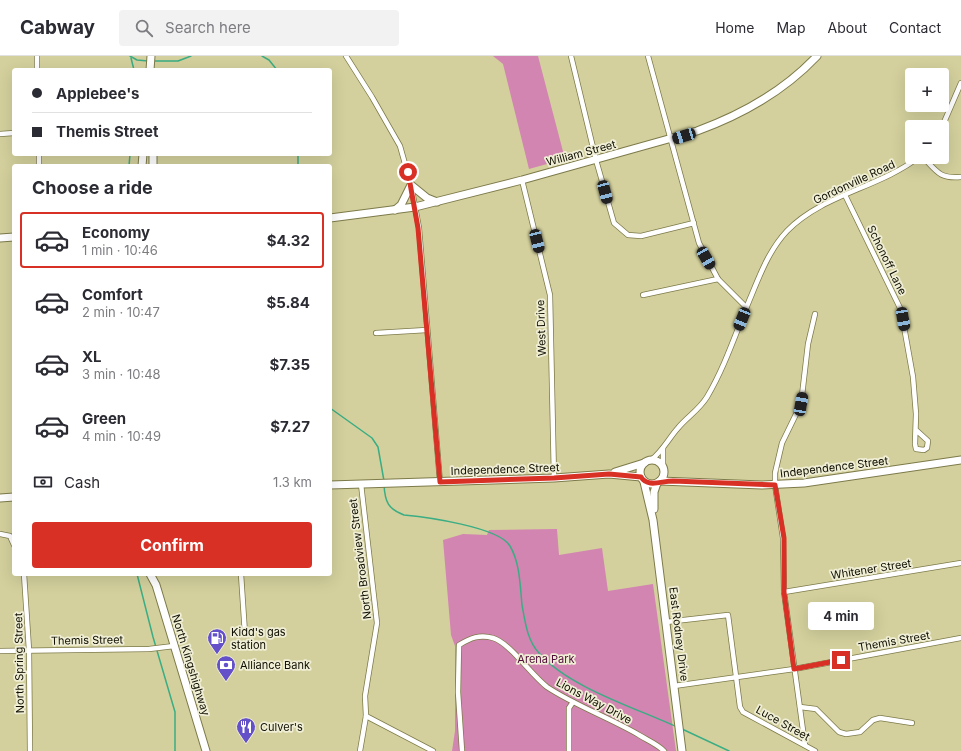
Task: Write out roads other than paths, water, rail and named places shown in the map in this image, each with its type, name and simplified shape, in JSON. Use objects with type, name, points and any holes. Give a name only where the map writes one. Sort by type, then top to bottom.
[{"type":"street","points":[[36,56],[37,68]]},
{"type":"street","points":[[150,68],[151,56]]},
{"type":"street","points":[[346,56],[372,97],[400,146],[411,185],[418,228],[440,482]]},
{"type":"street","points":[[571,56],[596,160],[614,223],[620,230],[628,235],[641,236],[694,223]]},
{"type":"street","points":[[648,56],[699,243],[718,279],[746,307]]},
{"type":"street","name":"William Street","points":[[332,218],[415,208],[670,140],[721,122],[757,103],[788,82],[817,56]]},
{"type":"street","points":[[945,120],[961,83]]},
{"type":"street","points":[[0,134],[12,133]]},
{"type":"street","name":"Gordonville Road","points":[[647,462],[664,447],[681,424],[701,406],[707,397],[722,368],[765,263],[787,231],[810,213],[845,195],[887,177],[908,164]]},
{"type":"street","points":[[931,164],[942,175],[948,178],[961,177]]},
{"type":"street","name":"West Drive","points":[[522,180],[550,295],[554,478]]},
{"type":"street","points":[[411,185],[427,198],[437,202]]},
{"type":"street","points":[[394,211],[401,205],[411,185]]},
{"type":"street","name":"Schonoff Lane","points":[[845,195],[900,310],[913,377],[916,430]]},
{"type":"street","points":[[0,238],[12,237]]},
{"type":"street","points":[[643,295],[718,279]]},
{"type":"street","points":[[805,745],[784,592],[784,538],[775,485],[778,457],[801,404],[808,344],[815,314]]},
{"type":"street","points":[[376,334],[426,330]]},
{"type":"street","points":[[664,447],[664,469],[658,482],[652,484],[643,479],[640,471],[647,462],[657,461],[664,469]]},
{"type":"street","name":"Independence Street","points":[[658,482],[685,481],[775,485],[822,482],[961,460]]},
{"type":"street","name":"Independence Street","points":[[609,474],[647,462]]},
{"type":"street","name":"Independence Street","points":[[664,469],[672,477],[685,481]]},
{"type":"street","name":"Independence Street","points":[[332,485],[554,478],[609,474],[643,479]]},
{"type":"street","name":"East Rodney Drive","points":[[643,479],[653,519],[682,748]]},
{"type":"street","name":"East Rodney Drive","points":[[653,519],[654,492],[658,482]]},
{"type":"street","name":"North Broadview Street","points":[[360,484],[377,623],[365,696],[366,716],[360,751]]},
{"type":"street","points":[[0,498],[12,497]]},
{"type":"street","points":[[0,534],[10,536],[12,540]]},
{"type":"street","name":"Whitener Street","points":[[784,592],[961,563]]},
{"type":"street","name":"North Spring Street","points":[[24,576],[29,650],[30,751]]},
{"type":"street","name":"North Kingshighway","points":[[151,576],[156,585],[206,751]]},
{"type":"street","name":"North Kingshighway","points":[[156,576],[156,585]]},
{"type":"street","points":[[241,576],[245,634]]},
{"type":"street","points":[[666,622],[728,615],[736,677]]},
{"type":"street","name":"Lions Way Drive","points":[[462,751],[458,692],[459,645],[469,639],[479,636],[493,638],[503,642],[533,675],[547,686],[572,702],[620,724],[664,751]]},
{"type":"street","name":"Themis Street","points":[[674,686],[794,669],[961,638]]},
{"type":"street","name":"Themis Street","points":[[0,651],[149,649],[174,646]]},
{"type":"street","name":"Luce Street","points":[[736,677],[740,707],[743,712],[815,751]]},
{"type":"street","points":[[569,751],[569,708],[572,702]]},
{"type":"street","points":[[800,707],[816,709],[839,732],[846,734],[860,732],[873,720],[880,718],[912,723]]},
{"type":"street","points":[[366,716],[433,751]]},
{"type":"waterway","points":[[130,56],[137,60],[148,61]]},
{"type":"waterway","points":[[152,61],[178,61],[191,56]]},
{"type":"waterway","points":[[262,56],[269,60],[275,68]]},
{"type":"waterway","points":[[131,58],[134,68]]},
{"type":"waterway","points":[[129,164],[130,156]]},
{"type":"waterway","points":[[298,156],[298,164]]},
{"type":"waterway","points":[[332,409],[372,438],[378,447],[384,481]]},
{"type":"waterway","points":[[384,485],[385,496],[388,504],[399,513],[461,524],[492,533],[503,539],[510,546],[516,560],[526,624],[529,636],[539,653],[567,676],[585,686],[604,696],[677,727]]},
{"type":"waterway","points":[[138,576],[153,637],[175,712],[175,751]]},
{"type":"waterway","points":[[682,729],[729,751]]},
{"type":"place","name":"Kidd's gas station","points":[[217,655]]},
{"type":"place","name":"Alliance Bank","points":[[226,682]]},
{"type":"place","name":"Culver's","points":[[246,744]]},
{"type":"park label","name":"Arena Park","points":[[546,659]]}]
